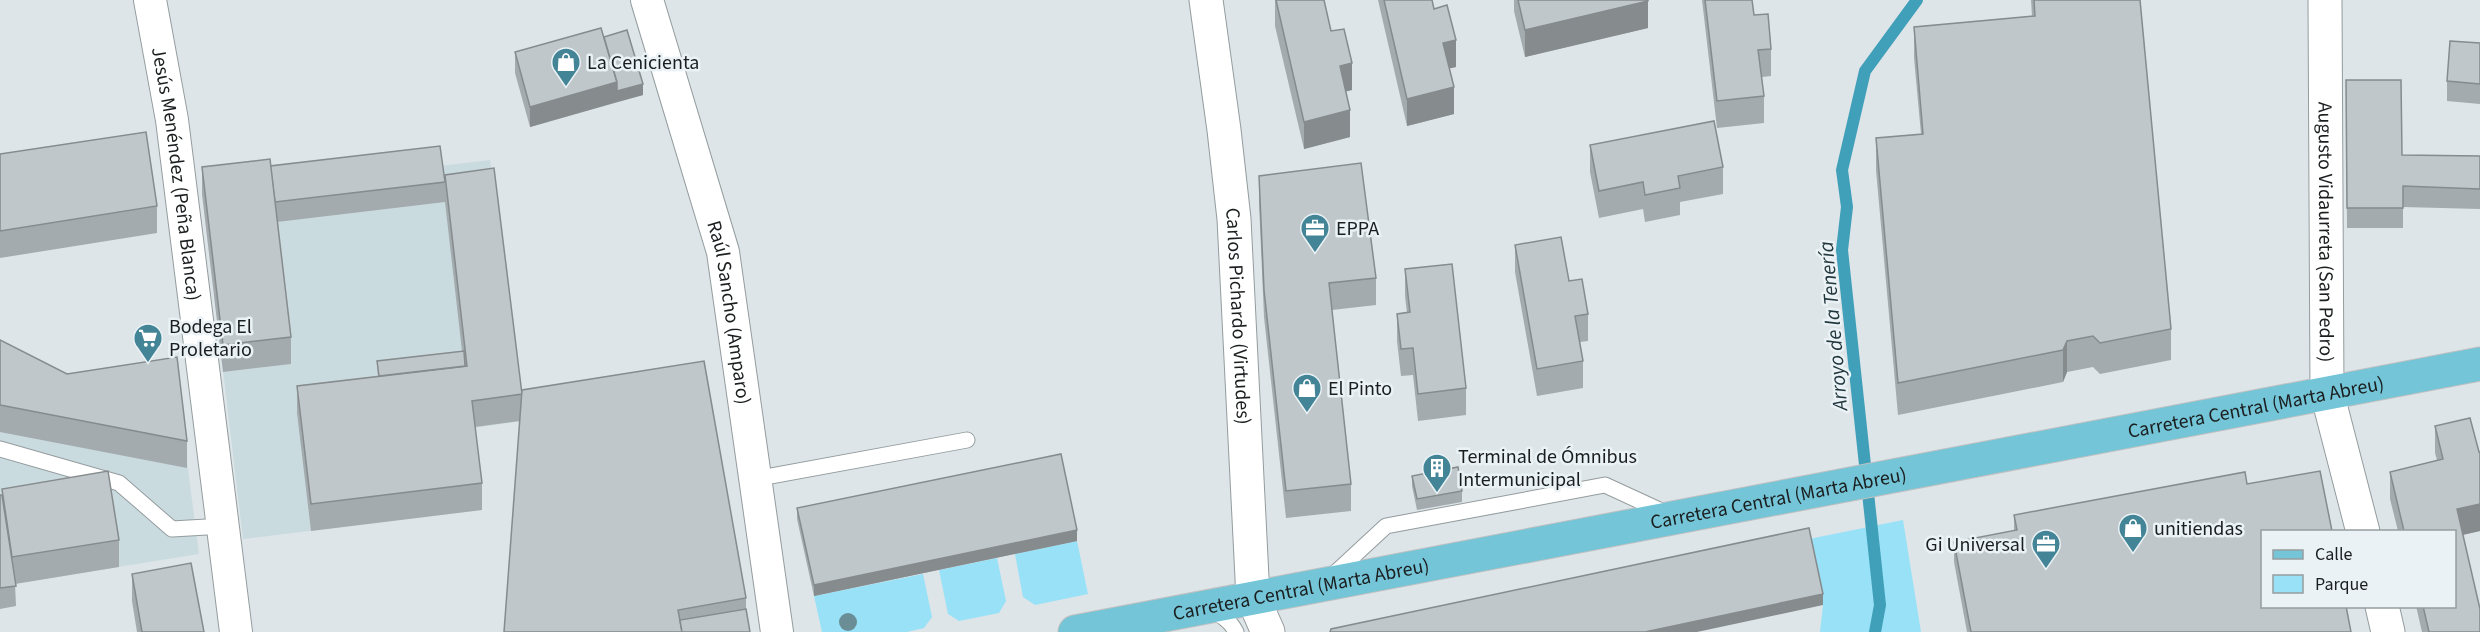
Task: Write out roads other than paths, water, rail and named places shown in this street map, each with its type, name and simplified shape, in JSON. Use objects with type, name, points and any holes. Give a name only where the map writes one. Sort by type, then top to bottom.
[{"type":"main road","name":"Carretera Central (Marta Abreu)","points":[[1075,632],[2480,364]]},
{"type":"street","name":"Jesús Menéndez (Peña Blanca)","points":[[150,0],[173,132],[236,632]]},
{"type":"street","name":"Raúl Sancho (Amparo)","points":[[646,0],[723,252],[777,632]]},
{"type":"street","name":"Carlos Pichardo (Virtudes)","points":[[1206,0],[1234,219],[1253,598],[1268,632]]},
{"type":"street","name":"Augusto Vidaurreta (San Pedro)","points":[[2325,0],[2327,393],[2363,530]]},
{"type":"street","points":[[2382,608],[2388,632]]},
{"type":"lane","points":[[755,478],[967,440]]},
{"type":"lane","points":[[0,449],[119,483],[171,529],[224,526]]},
{"type":"lane","points":[[86,488],[119,483]]},
{"type":"lane","points":[[1322,585],[1386,526],[1605,485],[1677,518]]},
{"type":"lane","points":[[1253,598],[1254,632]]},
{"type":"lane","points":[[1194,609],[1208,609],[1221,615],[1236,632]]},
{"type":"waterway","name":"Arroyo de la Tenería","points":[[1875,632],[1880,605],[1842,250],[1847,207],[1842,170],[1865,71],[1917,0]]},
{"type":"place","name":"La Cenicienta","points":[[566,88]]},
{"type":"place","name":"EPPA","points":[[1315,254]]},
{"type":"place","name":"Bodega El Proletario","points":[[148,364]]},
{"type":"place","name":"El Pinto","points":[[1307,414]]},
{"type":"place","name":"Terminal de Ómnibus Intermunicipal","points":[[1437,494]]},
{"type":"place","name":"unitiendas","points":[[2133,554]]},
{"type":"place","name":"Gi Universal","points":[[2046,570]]}]
